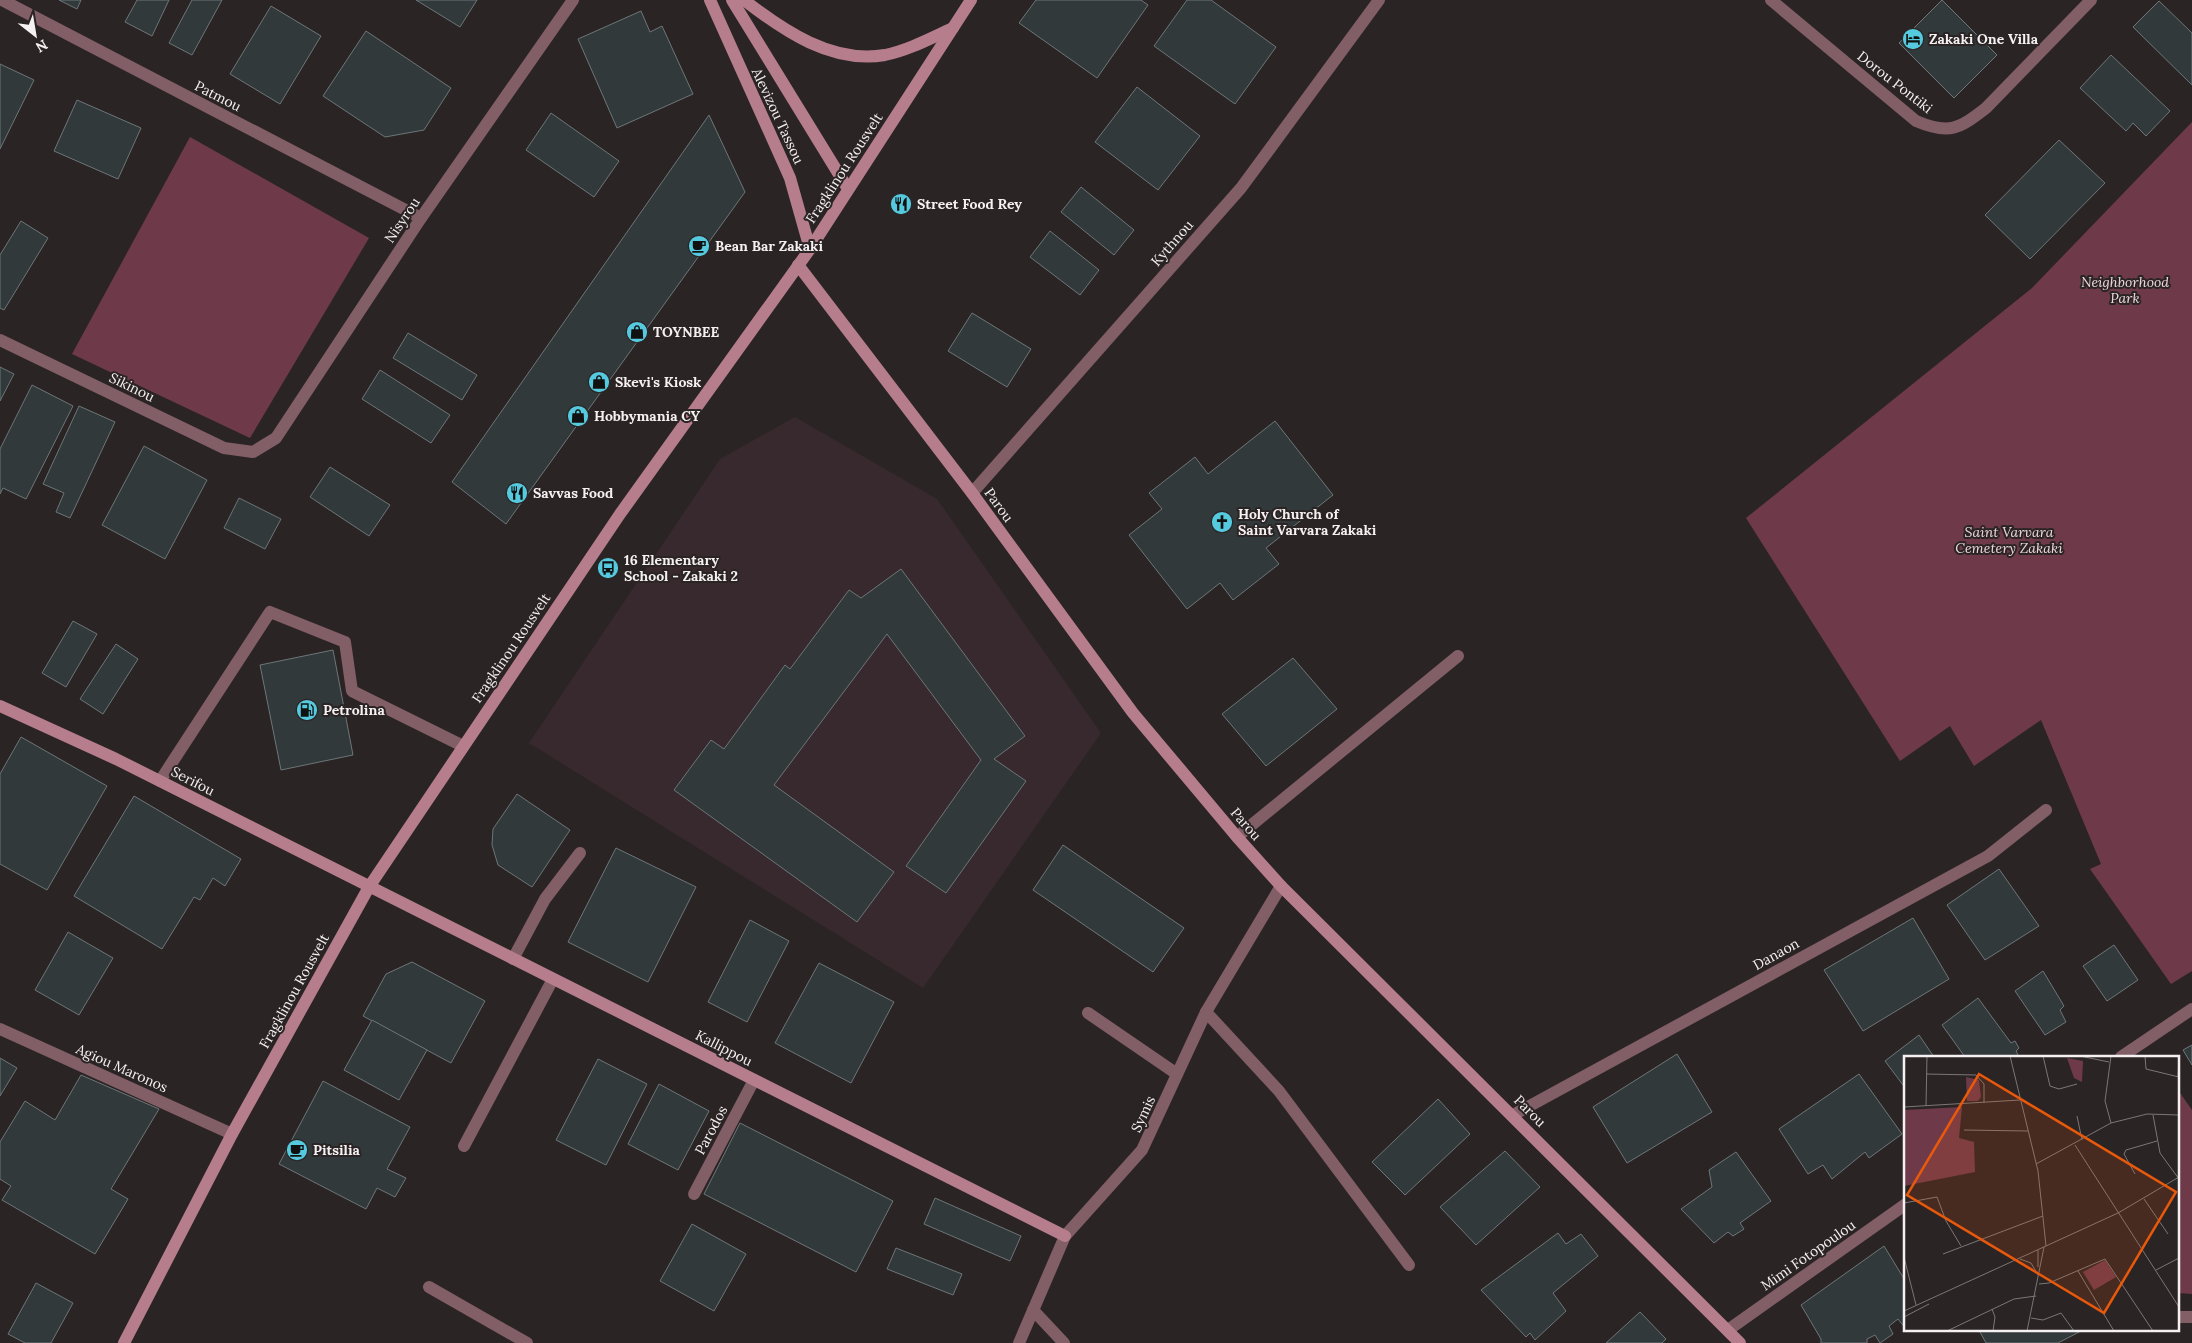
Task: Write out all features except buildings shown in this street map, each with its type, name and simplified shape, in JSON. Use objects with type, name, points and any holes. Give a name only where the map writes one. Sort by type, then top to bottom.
[{"type":"street","name":"Patmou","points":[[2,0],[421,218]]},
{"type":"street","name":"Nisyrou","points":[[253,452],[276,438],[421,218],[573,0]]},
{"type":"street","name":"Alevizou Tassou","points":[[710,0],[790,178],[810,249]]},
{"type":"street","name":"Alevizou Tassou","points":[[732,0],[848,190]]},
{"type":"street","points":[[744,0],[801,39],[836,53],[862,57],[886,54],[911,47],[953,28]]},
{"type":"street","name":"Fragklinou Rousvelt","points":[[124,1343],[232,1134],[369,887],[620,514],[810,249],[971,0]]},
{"type":"street","name":"Kythnou","points":[[972,493],[1240,188],[1379,0]]},
{"type":"street","name":"Dorou Pontiki","points":[[1771,0],[1916,121],[1934,129],[1951,129],[1969,121],[1986,108],[2091,0]]},
{"type":"street","name":"Parou","points":[[798,265],[972,493],[1133,712],[1236,837],[1281,886],[1740,1343]]},
{"type":"street","name":"Sikinou","points":[[0,340],[224,448],[253,452]]},
{"type":"street","points":[[160,781],[270,612],[345,642],[352,691],[464,746]]},
{"type":"street","points":[[1236,837],[1458,656]]},
{"type":"street","name":"Serifou","points":[[0,706],[160,781],[369,887]]},
{"type":"street","name":"Danaon","points":[[1513,1115],[1988,856],[2046,810]]},
{"type":"street","points":[[512,959],[545,899],[580,853]]},
{"type":"street","name":"Symis","points":[[1019,1343],[1065,1236],[1142,1150],[1206,1012],[1281,886]]},
{"type":"street","name":"Kallippou","points":[[369,887],[1065,1236]]},
{"type":"street","points":[[464,1146],[553,979]]},
{"type":"street","points":[[2122,1056],[2192,1009]]},
{"type":"street","points":[[1206,1012],[1279,1091],[1409,1265]]},
{"type":"street","points":[[1088,1013],[1177,1074]]},
{"type":"street","name":"Agiou Maronos","points":[[0,1029],[232,1134]]},
{"type":"street","name":"Parodos","points":[[694,1194],[754,1080]]},
{"type":"street","name":"Mimi Fotopoulou","points":[[1728,1330],[1904,1205]]},
{"type":"street","points":[[428,1287],[527,1343]]},
{"type":"street","points":[[1033,1310],[1064,1343]]},
{"type":"shaded area","points":[[795,417],[937,499],[1101,733],[923,988],[529,743],[720,459]]},
{"type":"green space","name":"Saint Varvara Cemetery Zakaki","points":[[2192,122],[2192,971],[2171,984],[2090,869],[2101,864],[2041,720],[1974,766],[1950,726],[1900,761],[1746,518],[2032,288]]},
{"type":"green space","points":[[190,137],[369,238],[250,438],[72,354]]},
{"type":"green space","points":[[2180,1093],[2192,1110],[2192,1294],[2180,1293]]},
{"type":"place","name":"Zakaki One Villa","points":[[1913,39]]},
{"type":"place","name":"Street Food Rey","points":[[901,204]]},
{"type":"place","name":"Bean Bar Zakaki","points":[[699,246]]},
{"type":"place","name":"TOYNBEE","points":[[637,332]]},
{"type":"place","name":"Skevi's Kiosk","points":[[599,382]]},
{"type":"place","name":"Hobbymania CY","points":[[578,416]]},
{"type":"place","name":"Savvas Food","points":[[517,493]]},
{"type":"place","name":"Holy Church of Saint Varvara Zakaki","points":[[1222,522]]},
{"type":"place","name":"16 Elementary School - Zakaki 2","points":[[608,568]]},
{"type":"place","name":"Petrolina","points":[[307,710]]},
{"type":"place","name":"Pitsilia","points":[[297,1150]]},
{"type":"park label","name":"Neighborhood Park","points":[[2125,290]]}]
